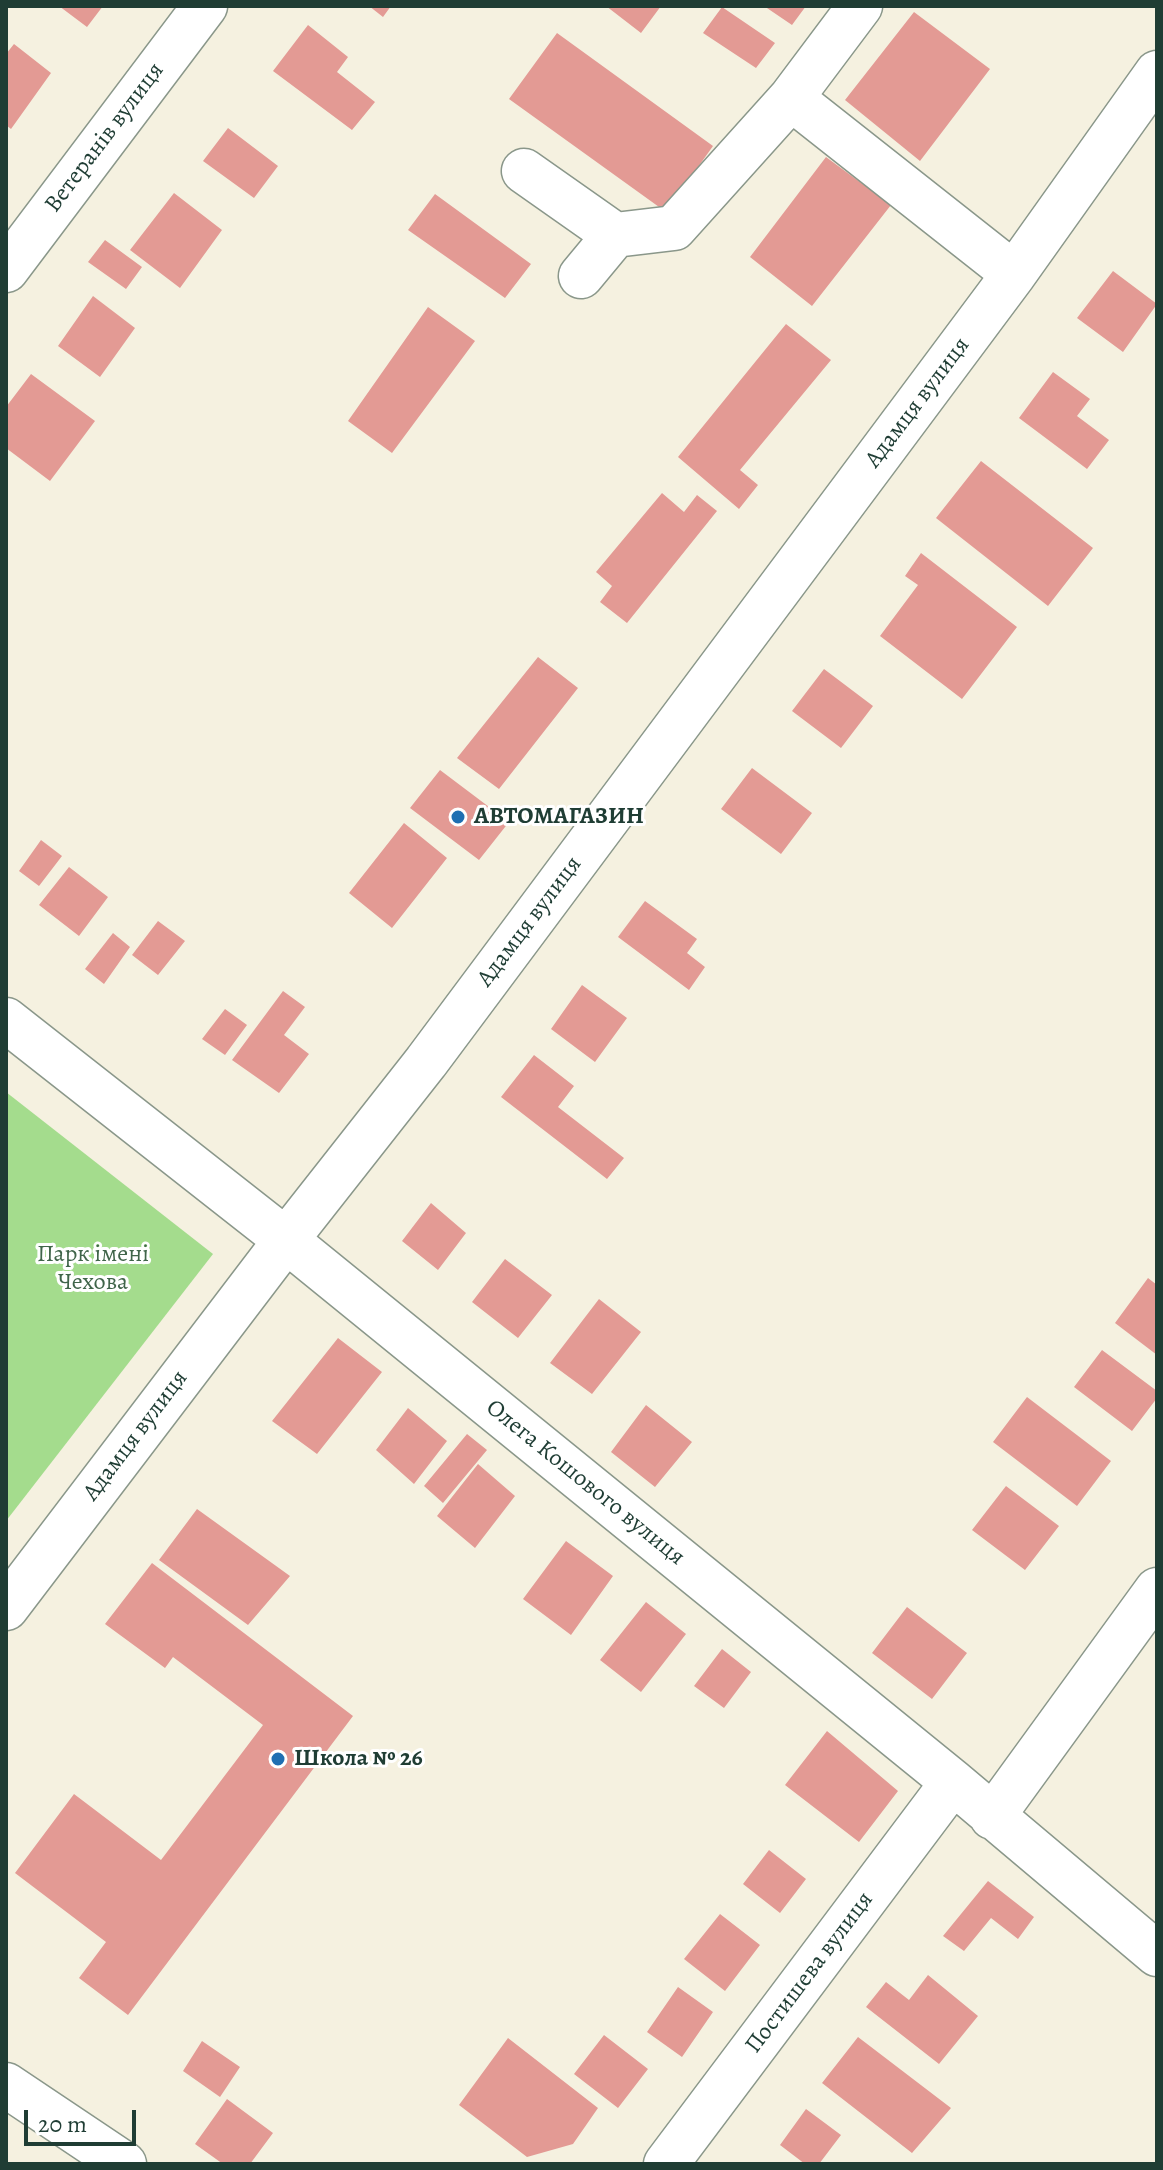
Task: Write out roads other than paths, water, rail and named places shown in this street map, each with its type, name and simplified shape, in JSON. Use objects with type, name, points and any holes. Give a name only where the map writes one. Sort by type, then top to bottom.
[{"type":"street","name":"Ветеранів вулиця","points":[[6,270],[205,6]]},
{"type":"street","points":[[524,171],[615,235],[674,228],[791,98],[860,6]]},
{"type":"street","name":"Адамця вулиця","points":[[6,1608],[286,1240],[426,1062],[1014,274],[1157,73]]},
{"type":"street","points":[[791,98],[1014,274]]},
{"type":"street","points":[[581,276],[615,235]]},
{"type":"street","name":"Олега Кошового вулиця","points":[[6,1020],[286,1240],[953,1782],[1157,1954]]},
{"type":"street","points":[[992,1817],[1157,1590]]},
{"type":"street","name":"Постишева вулиця","points":[[666,2164],[953,1782]]},
{"type":"street","points":[[6,2085],[124,2164]]},
{"type":"place","name":"АВТОМАГАЗИН","points":[[458,817]]},
{"type":"place","name":"Школа № 26","points":[[278,1759]]},
{"type":"park label","name":"Парк імені Чехова","points":[[93,1269]]}]
